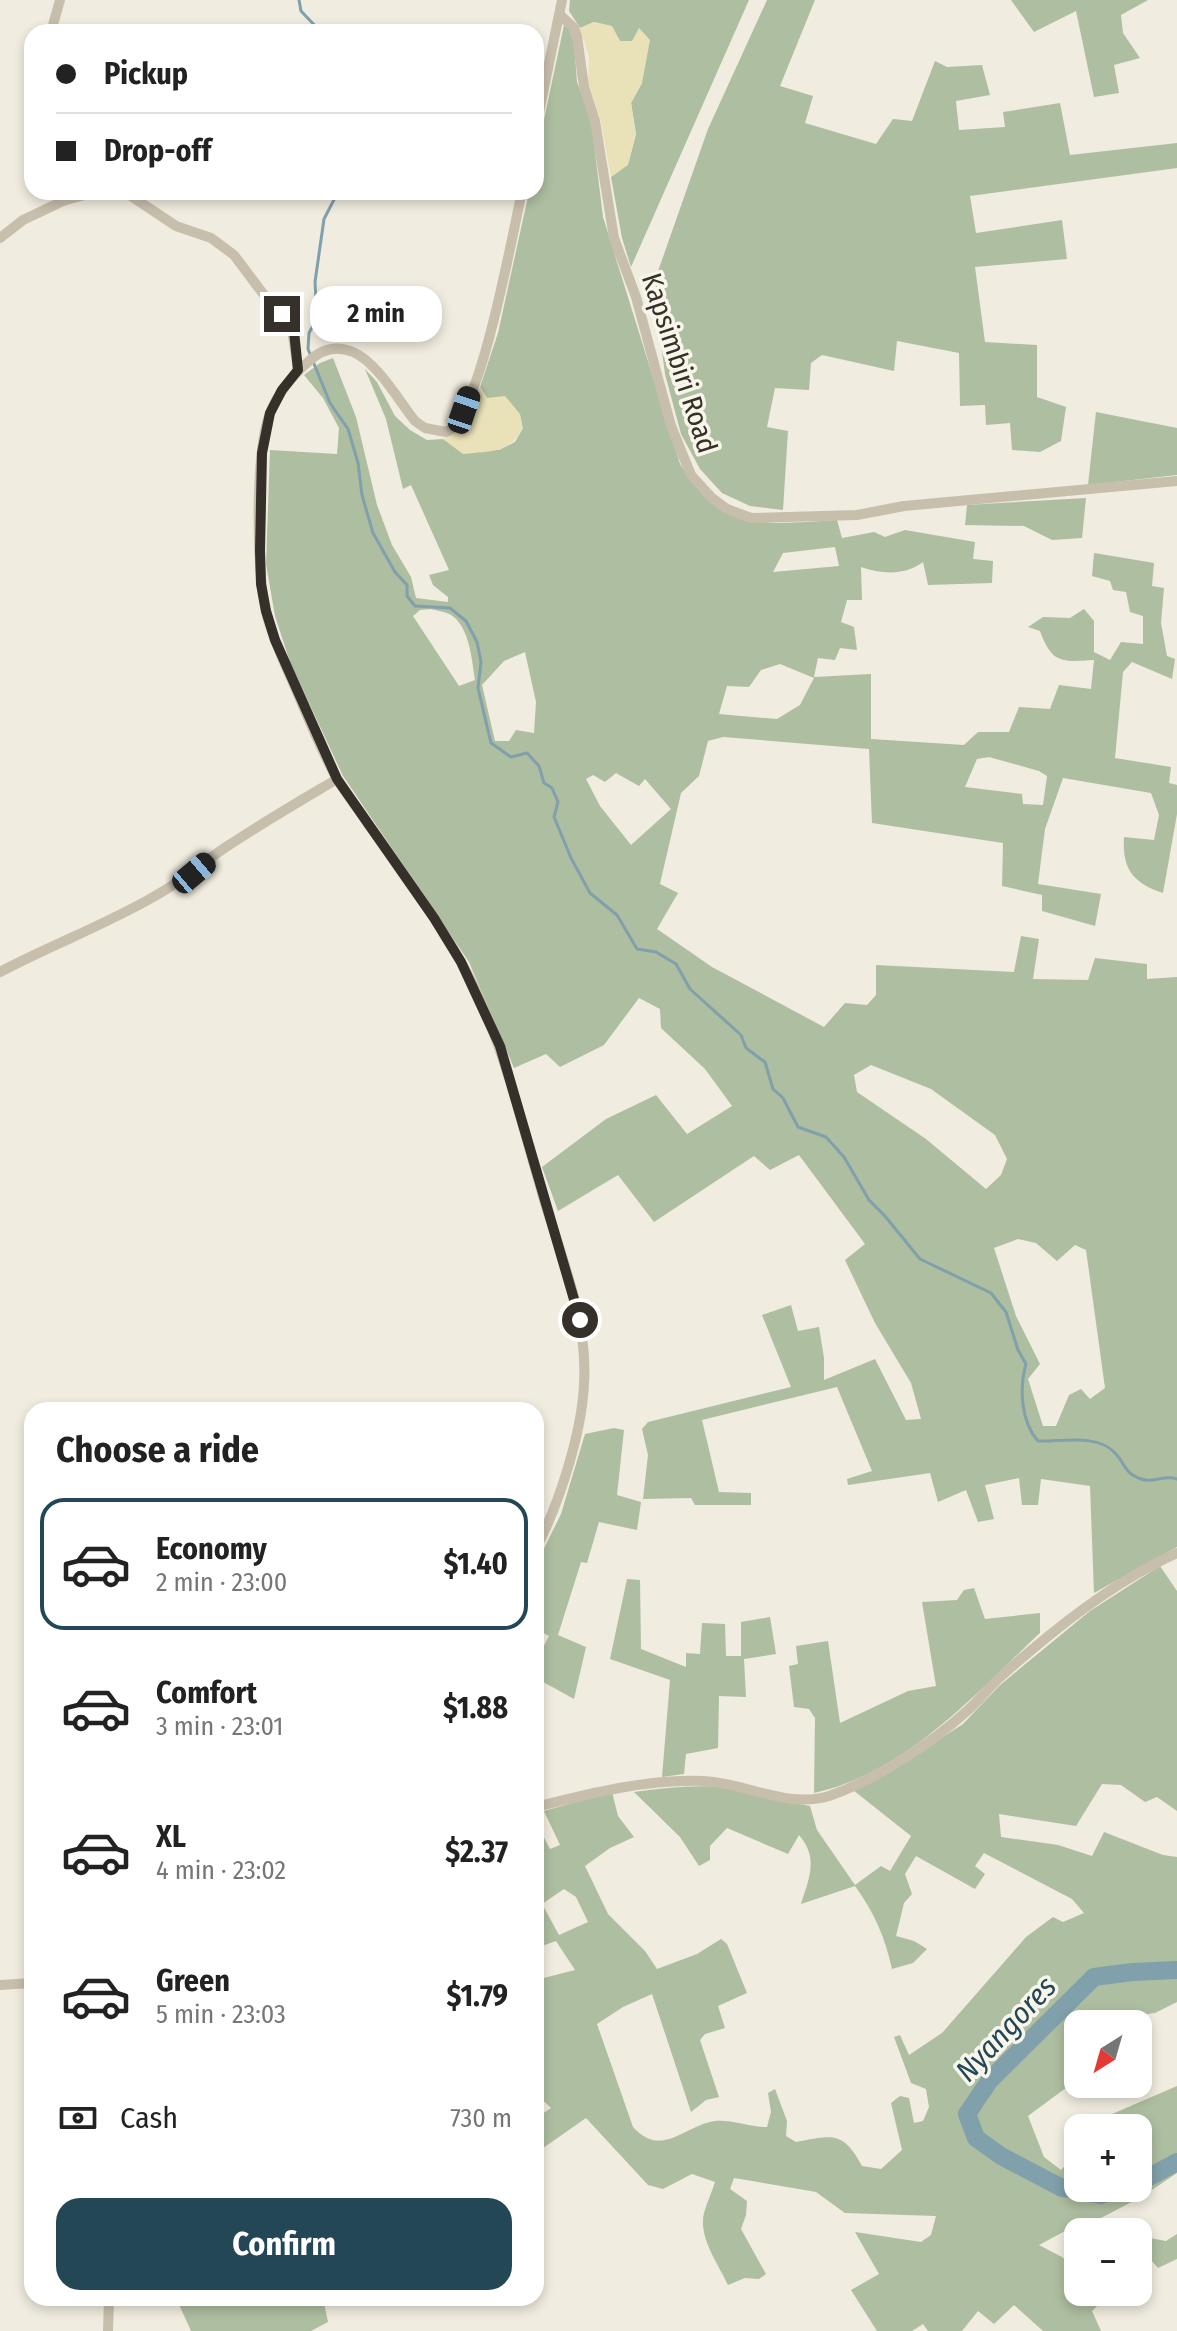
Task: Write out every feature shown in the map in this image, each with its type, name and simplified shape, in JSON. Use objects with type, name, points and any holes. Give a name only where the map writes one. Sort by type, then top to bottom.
[{"type":"street","points":[[53,24],[60,0]]},
{"type":"street","points":[[544,90],[562,0]]},
{"type":"street","name":"Kapsimbiri Road","points":[[560,15],[574,28],[577,36],[614,238],[636,297],[671,426],[691,475],[712,498],[739,516],[788,518],[857,515],[904,506],[1177,481]]},
{"type":"street","points":[[0,238],[55,200]]},
{"type":"street","points":[[137,200],[176,226],[211,238],[226,247],[270,303],[291,323],[302,367]]},
{"type":"street","points":[[520,200],[483,359],[464,410],[452,429],[438,432],[415,421],[373,366],[354,352],[328,348],[315,355],[282,390],[265,431],[260,526],[261,584],[275,640],[337,779],[434,918],[479,998],[500,1046],[569,1276],[580,1320],[584,1384],[578,1424],[562,1483],[544,1528]]},
{"type":"street","points":[[0,972],[157,896],[249,832],[337,779]]},
{"type":"street","points":[[544,1805],[618,1786],[705,1781],[737,1785],[806,1802],[831,1795],[863,1781],[919,1747],[968,1711],[1034,1649],[1095,1600],[1177,1553]]},
{"type":"street","points":[[0,1985],[24,1984]]},
{"type":"street","points":[[108,2331],[109,2306]]},
{"type":"green space","points":[[570,0],[749,0],[631,267],[622,238],[611,177],[628,164],[636,134],[631,103],[642,83],[632,41],[620,41],[611,26],[594,22],[580,28],[569,11]]},
{"type":"green space","points":[[767,0],[815,0],[780,86],[813,96],[805,123],[876,144],[893,119],[912,121],[935,61],[947,67],[982,65],[990,95],[956,101],[959,130],[1005,127],[1003,112],[1060,103],[1070,155],[1177,143],[1177,168],[970,196],[976,233],[1062,220],[1067,259],[975,267],[985,342],[1037,345],[1037,397],[1066,407],[1061,441],[1040,452],[1012,450],[1010,423],[986,425],[985,405],[960,406],[959,353],[897,341],[894,371],[822,355],[811,363],[809,390],[775,388],[767,427],[788,431],[783,510],[750,506],[722,493],[700,469],[681,434],[665,374],[655,300],[657,274],[708,129]]},
{"type":"green space","points":[[1011,0],[1148,0],[1121,15],[1123,33],[1140,58],[1114,65],[1119,93],[1094,97],[1076,11],[1034,32]]},
{"type":"green space","points":[[564,25],[574,42],[577,82],[591,120],[603,217],[680,464],[696,487],[730,514],[748,520],[788,523],[837,520],[842,538],[874,532],[885,537],[905,530],[975,542],[973,559],[993,561],[992,583],[928,585],[923,562],[909,570],[893,572],[861,567],[862,600],[847,600],[841,622],[854,627],[857,650],[840,648],[835,660],[818,658],[814,677],[871,674],[871,739],[964,745],[978,732],[1009,732],[1019,707],[1050,709],[1059,685],[1091,689],[1094,660],[1060,659],[1049,650],[1040,631],[1028,627],[1043,617],[1070,618],[1084,609],[1094,621],[1094,652],[1110,660],[1121,642],[1143,644],[1143,616],[1130,612],[1126,592],[1113,590],[1110,581],[1092,576],[1094,553],[1154,563],[1152,586],[1164,588],[1161,623],[1167,656],[1175,659],[1172,679],[1132,662],[1123,672],[1115,758],[1171,767],[1169,783],[1177,785],[1177,814],[1163,893],[1137,879],[1125,858],[1124,837],[1154,840],[1159,815],[1151,793],[1063,778],[1045,829],[1038,884],[1101,894],[1095,926],[1042,911],[1042,895],[1002,886],[1003,843],[872,823],[869,749],[723,737],[708,741],[699,776],[681,793],[660,884],[678,893],[657,929],[712,967],[824,1027],[845,1003],[867,1005],[876,995],[876,965],[1014,972],[1021,936],[1039,939],[1033,979],[1088,980],[1095,958],[1147,964],[1147,979],[1177,977],[1177,1547],[1094,1593],[1090,1486],[1041,1479],[1038,1505],[1022,1505],[1019,1478],[985,1485],[994,1519],[978,1522],[966,1490],[938,1502],[930,1473],[848,1485],[847,1479],[872,1471],[837,1387],[702,1420],[719,1492],[751,1493],[751,1505],[695,1505],[691,1498],[643,1499],[648,1455],[642,1429],[648,1422],[791,1387],[762,1315],[791,1305],[798,1331],[819,1327],[824,1380],[875,1359],[906,1420],[921,1419],[911,1383],[875,1323],[845,1260],[865,1244],[799,1155],[770,1170],[754,1156],[654,1222],[618,1175],[558,1211],[542,1167],[606,1119],[656,1095],[687,1134],[732,1106],[705,1069],[661,1028],[660,1009],[639,998],[604,1045],[560,1067],[546,1054],[514,1068],[469,962],[343,776],[290,662],[275,616],[266,564],[270,450],[337,454],[339,428],[323,398],[304,375],[333,358],[356,417],[377,505],[392,545],[411,577],[416,598],[448,602],[448,597],[433,585],[429,575],[449,570],[411,485],[403,489],[386,419],[365,369],[377,382],[395,416],[410,430],[427,440],[443,439],[460,449],[499,450],[515,442],[523,428],[487,398],[480,387],[498,333],[527,200],[544,200],[544,120]],"holes":[[[835,547],[839,566],[773,572],[783,553]],[[420,610],[447,613],[460,624],[467,639],[475,680],[459,686],[413,616]],[[525,652],[536,702],[534,733],[516,730],[509,741],[495,741],[482,685],[504,661]],[[780,664],[814,678],[800,705],[777,719],[719,714],[727,686],[749,687],[761,670]],[[989,757],[1047,776],[1043,805],[1023,804],[1022,794],[965,787],[977,759]],[[616,773],[639,786],[645,779],[671,809],[631,845],[600,806],[586,779],[593,775],[605,782]],[[871,1065],[931,1089],[995,1135],[1007,1159],[1001,1175],[986,1189],[926,1139],[857,1092],[854,1075]],[[1018,1239],[1036,1243],[1057,1261],[1075,1245],[1086,1250],[1105,1388],[1090,1399],[1081,1389],[1069,1395],[1056,1426],[1043,1426],[1028,1379],[1040,1364],[1016,1316],[994,1248]]]},
{"type":"green space","points":[[1096,412],[1177,428],[1177,475],[1088,485]]},
{"type":"green space","points":[[1086,498],[1082,538],[1052,540],[1024,526],[965,525],[967,505]]},
{"type":"green space","points":[[614,1428],[624,1430],[617,1495],[641,1502],[637,1530],[599,1522],[587,1563],[581,1562],[558,1635],[586,1647],[574,1699],[544,1682],[544,1646],[549,1636],[544,1633],[544,1549],[561,1514],[585,1434]]},
{"type":"green space","points":[[1160,1566],[1177,1591],[1177,1811],[1157,1797],[1145,1802],[1121,1785],[1102,1784],[1076,1826],[999,1814],[1001,1837],[1058,1845],[1092,1856],[1104,1832],[1163,1855],[1177,1857],[1177,2002],[1152,2013],[1152,2010],[1064,2010],[1064,2089],[1028,2116],[1044,2157],[1061,2170],[1064,2167],[1064,2202],[1132,2202],[1101,2218],[1064,2218],[1064,2232],[1039,2245],[1064,2259],[1064,2306],[1097,2306],[1092,2311],[1101,2331],[1043,2331],[1014,2305],[994,2324],[978,2311],[962,2331],[928,2331],[923,2324],[912,2331],[877,2331],[851,2290],[879,2274],[855,2232],[921,2242],[931,2235],[936,2216],[845,2213],[816,2192],[734,2178],[730,2189],[747,2201],[741,2229],[766,2274],[759,2279],[745,2278],[728,2285],[704,2231],[704,2213],[715,2182],[692,2174],[663,2189],[648,2185],[586,2118],[544,2147],[544,2113],[551,2108],[544,2101],[544,1978],[575,1970],[556,1941],[544,1945],[544,1908],[559,1935],[588,1922],[576,1897],[564,1889],[544,1903],[544,1837],[550,1849],[560,1845],[544,1811],[612,1792],[618,1816],[634,1837],[610,1848],[585,1866],[608,1914],[645,1951],[657,1969],[697,1954],[721,1939],[727,1944],[747,1993],[718,2006],[725,2028],[705,2034],[700,2040],[719,2097],[706,2100],[691,2112],[652,1994],[623,2007],[597,2024],[633,2127],[644,2136],[664,2140],[715,2121],[767,2127],[771,2112],[768,2093],[775,2089],[787,2121],[786,2136],[796,2142],[836,2138],[849,2146],[862,2166],[881,2169],[902,2150],[891,2103],[900,2096],[909,2098],[914,2123],[923,2121],[929,2107],[926,2089],[911,2083],[894,2037],[900,2035],[909,2055],[942,2033],[1026,1937],[1053,1917],[1063,1922],[1084,1913],[1072,1899],[984,1853],[975,1866],[985,1874],[975,1889],[916,1856],[905,1874],[912,1894],[904,1903],[896,1936],[927,1949],[913,1963],[892,1969],[878,1925],[855,1886],[801,1904],[811,1860],[799,1835],[788,1854],[727,1828],[710,1846],[710,1860],[699,1866],[680,1837],[634,1792],[717,1787],[810,1806],[817,1830],[855,1885],[881,1866],[890,1871],[911,1836],[853,1790],[889,1772],[963,1724],[1000,1685],[1090,1611]]},
{"type":"green space","points":[[627,1579],[640,1580],[641,1649],[686,1667],[686,1653],[700,1654],[702,1623],[725,1624],[726,1656],[741,1656],[741,1622],[770,1617],[776,1654],[744,1659],[746,1697],[719,1696],[718,1748],[686,1754],[684,1774],[662,1777],[670,1680],[610,1659]]},
{"type":"green space","points":[[974,1588],[985,1619],[1040,1613],[1040,1633],[964,1706],[909,1750],[847,1783],[814,1793],[815,1718],[809,1709],[794,1707],[789,1666],[798,1664],[796,1646],[828,1641],[840,1723],[908,1691],[936,1686],[922,1602],[957,1600],[964,1590]]},
{"type":"green space","points":[[1177,2086],[1177,2173],[1152,2190],[1152,2114],[1112,2114]]},
{"type":"green space","points":[[1177,2234],[1177,2259],[1158,2268],[1152,2261],[1152,2238],[1166,2241]]},
{"type":"green space","points":[[180,2306],[325,2306],[328,2322],[311,2331],[191,2331]]},
{"type":"sand","points":[[594,22],[612,26],[620,41],[632,41],[639,28],[650,40],[642,83],[631,103],[636,134],[628,165],[611,177],[600,118],[588,85],[589,57],[580,28]]},
{"type":"sand","points":[[480,387],[487,398],[505,396],[520,414],[523,428],[505,447],[463,454],[443,439],[462,424]]},
{"type":"waterway","points":[[299,0],[301,11],[313,24]]},
{"type":"waterway","points":[[334,200],[324,219],[315,282],[317,318],[309,333],[308,349],[330,403],[348,429],[373,533],[395,572],[407,585],[407,596],[415,606],[450,608],[466,621],[477,642],[481,662],[478,688],[491,743],[511,757],[527,753],[539,766],[544,783],[552,788],[558,802],[554,817],[590,893],[617,915],[637,949],[656,952],[676,964],[690,989],[741,1035],[746,1048],[765,1062],[773,1089],[783,1098],[798,1127],[826,1137],[844,1157],[869,1200],[920,1259],[991,1293],[1006,1312],[1018,1350],[1026,1364],[1023,1405],[1028,1424],[1038,1441],[1100,1443],[1116,1454],[1135,1476],[1145,1480],[1177,1479]]},
{"type":"waterway","name":"Nyangores","points":[[1064,2188],[1001,2156],[976,2138],[967,2114],[990,2080],[1094,1977],[1177,1970]]},
{"type":"waterway","name":"Nyangores","points":[[1152,2175],[1177,2162]]},
{"type":"route","points":[[282,314],[294,331],[298,370],[282,390],[270,413],[262,453],[260,551],[266,611],[313,730],[337,779],[461,962],[500,1046],[580,1320]]}]
